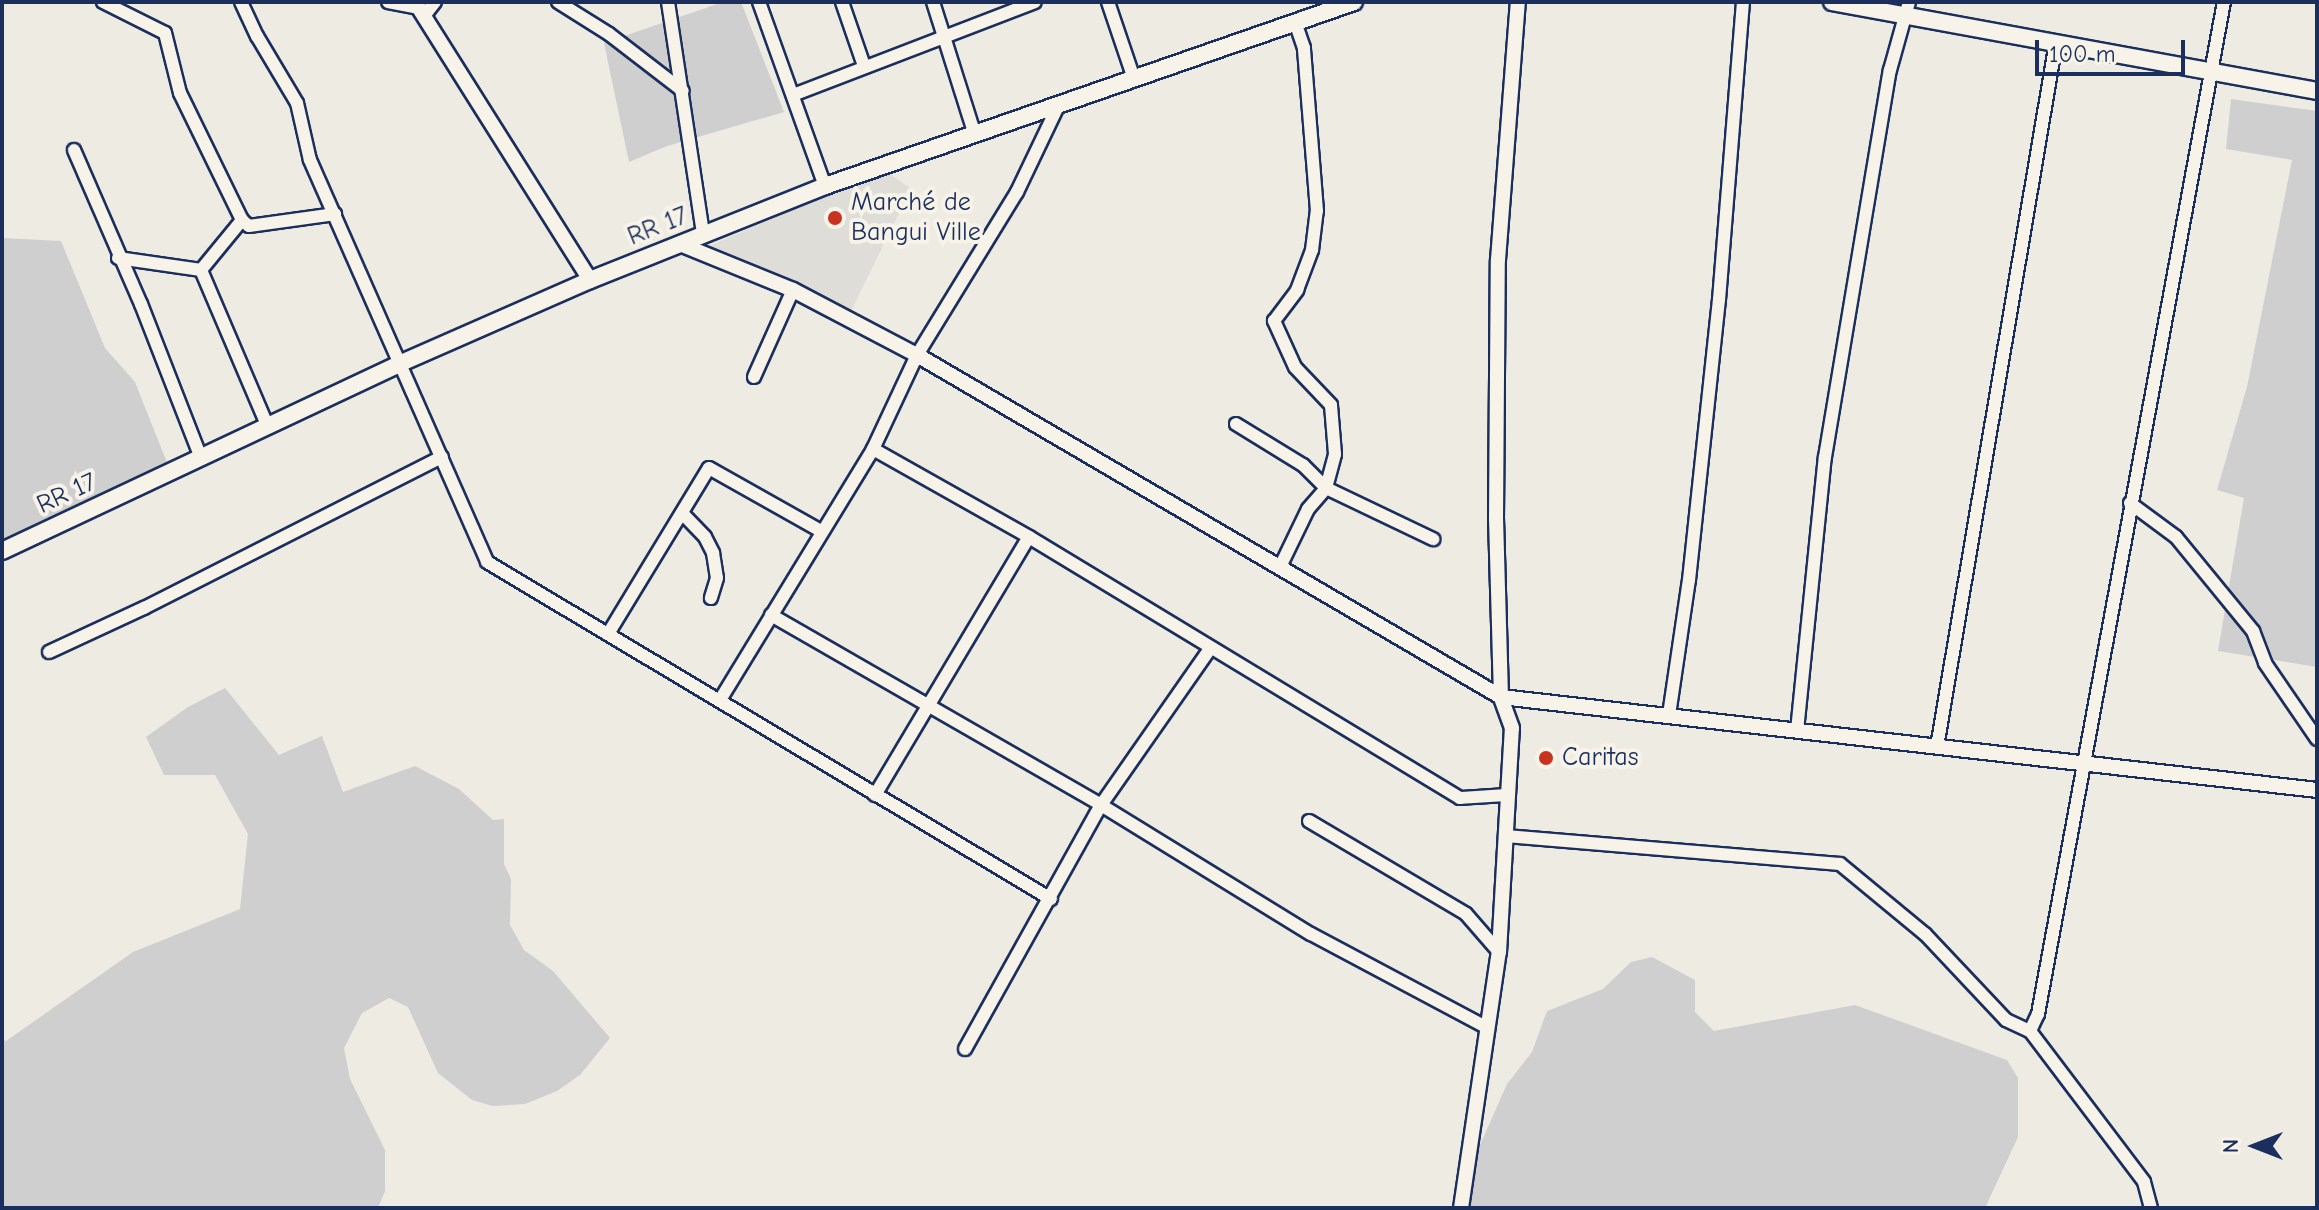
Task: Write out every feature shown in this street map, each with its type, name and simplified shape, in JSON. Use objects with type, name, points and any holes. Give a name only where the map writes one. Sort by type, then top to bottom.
[{"type":"main road","name":"RR 17","points":[[2,551],[401,363],[703,234],[974,132],[1058,106],[1354,2]]},
{"type":"main road","points":[[1832,2],[1908,9],[2056,42],[2317,91]]},
{"type":"street","points":[[103,2],[165,33],[180,93],[242,220],[249,226],[335,214]]},
{"type":"street","points":[[241,2],[297,103],[310,160],[487,562],[1051,899]]},
{"type":"street","points":[[388,2],[419,8],[435,2]]},
{"type":"street","points":[[558,2],[609,34],[683,91]]},
{"type":"street","points":[[668,2],[703,234]]},
{"type":"street","points":[[759,2],[825,186]]},
{"type":"street","points":[[842,2],[864,66]]},
{"type":"street","points":[[933,2],[974,132]]},
{"type":"street","points":[[793,95],[1035,2]]},
{"type":"street","points":[[1108,2],[1134,79]]},
{"type":"street","points":[[1461,1208],[1499,952],[1512,728],[1501,697],[1496,519],[1498,260],[1518,2]]},
{"type":"street","points":[[1669,715],[1689,580],[1719,300],[1743,2]]},
{"type":"street","points":[[2030,1031],[2038,1014],[2224,2]]},
{"type":"street","points":[[419,8],[590,280]]},
{"type":"street","points":[[1797,731],[1825,457],[1890,70],[1908,9]]},
{"type":"street","points":[[1280,567],[1308,509],[1326,488],[1335,454],[1331,405],[1295,367],[1274,321],[1297,290],[1312,250],[1317,211],[1304,48],[1295,22]]},
{"type":"street","points":[[1937,747],[2056,42]]},
{"type":"street","points":[[720,700],[873,449],[917,355],[1017,192],[1058,106]]},
{"type":"street","points":[[74,150],[118,258],[141,304],[201,458]]},
{"type":"street","points":[[201,270],[242,220]]},
{"type":"street","points":[[680,244],[793,290],[917,355],[1501,697],[2317,790]]},
{"type":"street","points":[[118,258],[201,270]]},
{"type":"street","points":[[201,270],[268,427]]},
{"type":"street","points":[[754,377],[793,290]]},
{"type":"street","points":[[1236,424],[1303,465],[1326,488],[1433,539]]},
{"type":"street","points":[[873,449],[1029,537],[1460,798],[1508,795]]},
{"type":"street","points":[[49,652],[144,608],[442,457]]},
{"type":"street","points":[[608,634],[709,468],[821,531]]},
{"type":"street","points":[[2130,503],[2176,537],[2253,631],[2265,663],[2317,739]]},
{"type":"street","points":[[682,513],[703,534],[713,553],[717,578],[711,598]]},
{"type":"street","points":[[875,795],[1029,537]]},
{"type":"street","points":[[771,615],[1101,805],[1311,934],[1486,1027]]},
{"type":"street","points":[[965,1049],[1101,805],[1210,649]]},
{"type":"street","points":[[1309,821],[1466,914],[1499,952]]},
{"type":"street","points":[[1506,836],[1840,864],[1925,934],[2006,1020],[2030,1031],[2144,1182],[2151,1208]]},
{"type":"shaded area","points":[[723,2],[741,2],[784,112],[667,146],[629,162],[604,43]]},
{"type":"shaded area","points":[[2231,99],[2317,111],[2317,667],[2218,651],[2244,498],[2217,490],[2247,387],[2292,160],[2226,149]]},
{"type":"shaded area","name":"Marché de Bangui Ville","points":[[889,173],[911,189],[849,315],[709,246],[862,180]]},
{"type":"shaded area","points":[[2,238],[61,241],[105,348],[135,382],[170,470],[2,543]]},
{"type":"shaded area","points":[[225,688],[279,755],[322,736],[343,792],[415,766],[459,789],[493,820],[504,819],[504,864],[511,879],[510,925],[524,950],[553,971],[610,1038],[580,1075],[557,1091],[525,1104],[493,1106],[472,1100],[438,1073],[408,1007],[389,998],[362,1013],[344,1048],[350,1079],[385,1150],[385,1191],[378,1208],[2,1208],[2,1039],[6,1041],[133,952],[240,909],[248,834],[215,775],[164,775],[146,737],[188,707]]},
{"type":"shaded area","points":[[1652,957],[1695,980],[1695,1012],[1714,1031],[1855,1005],[2007,1060],[2018,1078],[2018,1137],[1985,1208],[1469,1208],[1473,1161],[1507,1084],[1532,1052],[1547,1011],[1603,989],[1631,962]]},
{"type":"place","name":"Marché de Bangui Ville","points":[[835,218]]},
{"type":"place","name":"Caritas","points":[[1546,758]]}]
